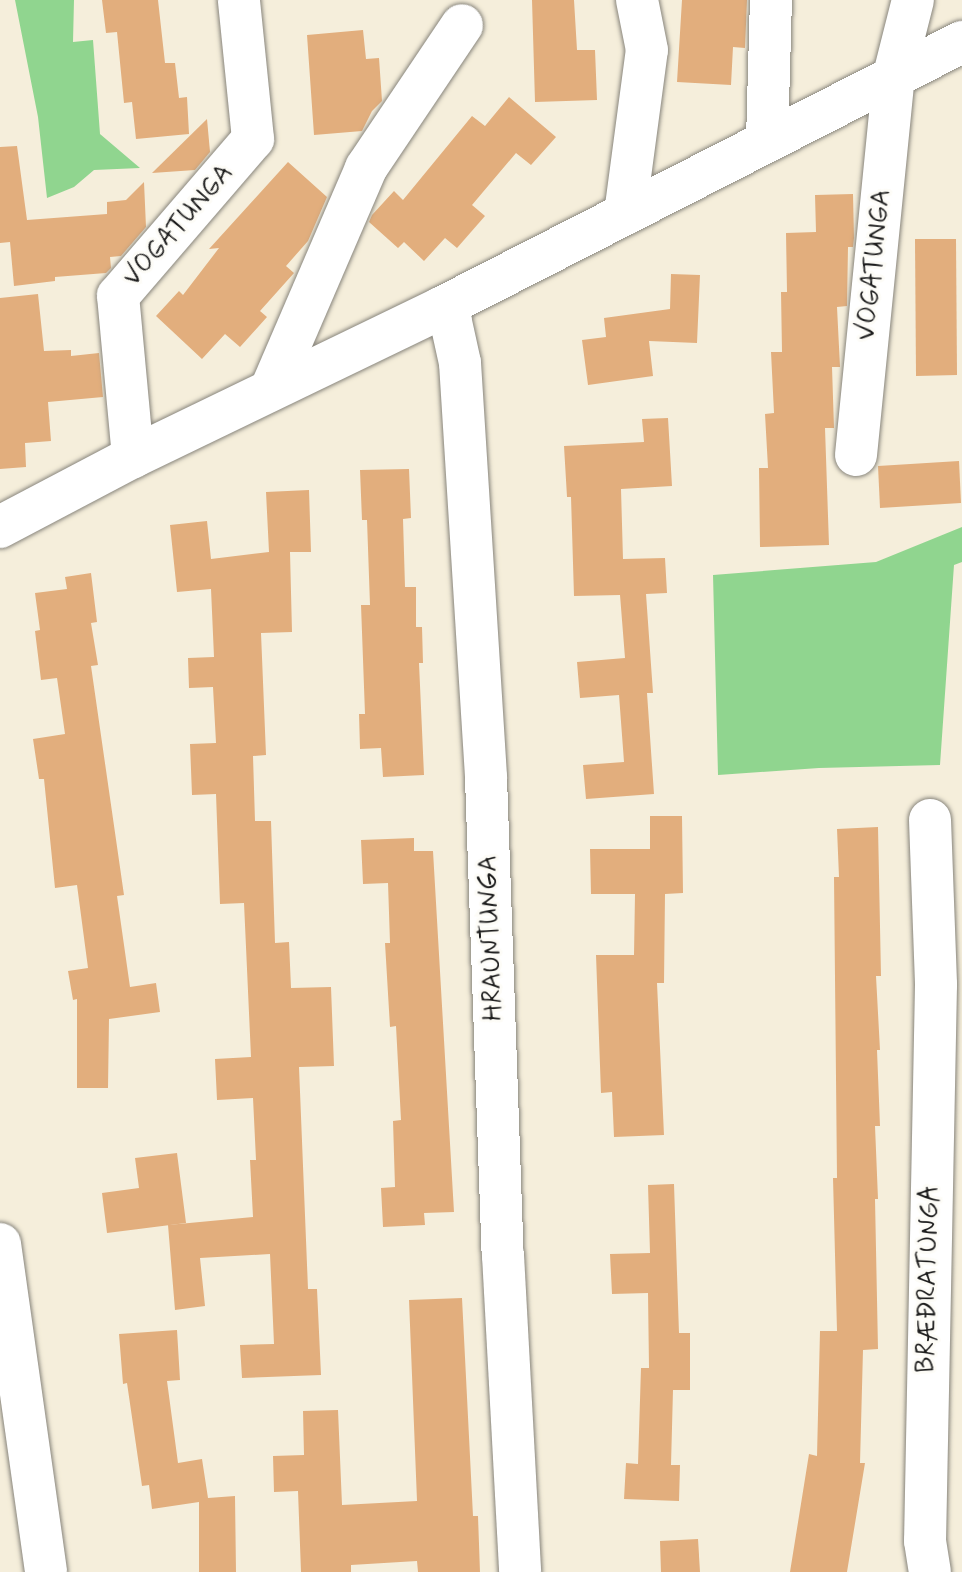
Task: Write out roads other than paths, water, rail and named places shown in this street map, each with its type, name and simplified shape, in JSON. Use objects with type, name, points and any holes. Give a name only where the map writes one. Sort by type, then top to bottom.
[{"type":"street","name":"VOGATUNGA","points":[[133,457],[118,296],[253,139],[239,0]]},
{"type":"street","points":[[625,214],[647,50],[637,0]]},
{"type":"street","points":[[767,141],[771,0]]},
{"type":"street","name":"VOGATUNGA","points":[[856,455],[894,75],[913,0]]},
{"type":"street","points":[[271,389],[366,168],[462,25]]},
{"type":"street","points":[[0,527],[133,457],[441,308],[962,42]]},
{"type":"street","name":"HRAUNTUNGA","points":[[441,308],[451,322],[460,363],[486,778],[503,1255],[520,1572]]},
{"type":"street","name":"BRÆÐRATUNGA","points":[[930,820],[949,985],[925,1541],[930,1572]]},
{"type":"street","points":[[0,1244],[46,1572]]}]
